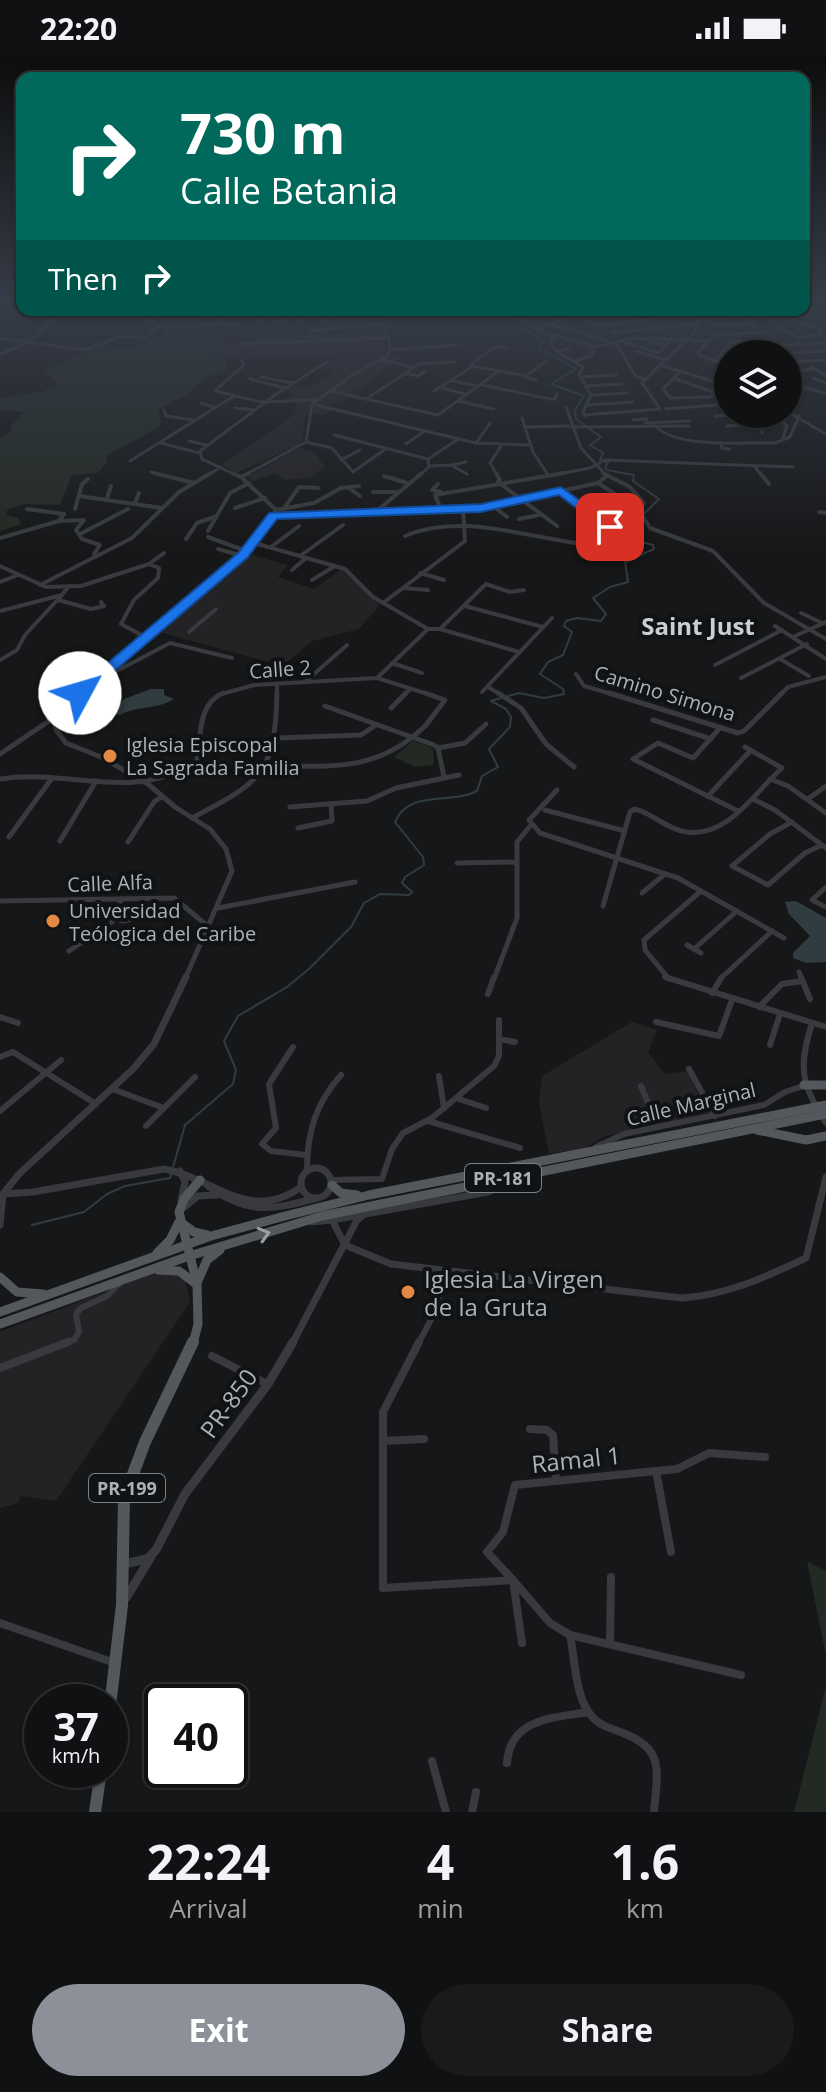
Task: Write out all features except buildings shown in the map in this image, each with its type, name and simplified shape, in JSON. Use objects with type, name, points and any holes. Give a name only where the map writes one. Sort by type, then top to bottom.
[{"type":"main road","points":[[804,1085],[826,1085]]},
{"type":"main road","name":"PR-181","points":[[187,1250],[229,1244],[382,1202],[823,1113]]},
{"type":"main road","name":"PR-181","points":[[0,1312],[149,1265],[187,1250],[211,1236],[369,1195],[584,1153],[823,1113]]},
{"type":"main road","points":[[752,1129],[806,1140],[826,1136]]},
{"type":"main road","points":[[149,1265],[168,1244],[184,1199],[200,1180]]},
{"type":"main road","points":[[332,1183],[341,1193],[369,1195]]},
{"type":"main road","points":[[179,1217],[194,1232],[211,1236]]},
{"type":"main road","name":"PR-199","points":[[112,1684],[122,1605],[124,1498],[145,1442],[191,1351],[198,1324],[197,1284],[179,1217]]},
{"type":"main road","points":[[149,1265],[179,1271],[197,1284],[207,1260],[229,1244]]},
{"type":"main road","name":"PR-181","points":[[0,1324],[125,1278],[149,1265]]},
{"type":"main road","points":[[0,1277],[6,1286],[17,1292],[52,1294]]},
{"type":"main road","points":[[95,1812],[98,1788]]},
{"type":"street","points":[[219,384],[215,390],[266,402],[317,400]]},
{"type":"street","points":[[270,384],[286,388]]},
{"type":"street","points":[[199,453],[294,384]]},
{"type":"street","points":[[306,442],[312,404],[340,384]]},
{"type":"street","points":[[366,399],[388,384]]},
{"type":"street","points":[[434,391],[448,384]]},
{"type":"street","points":[[472,384],[553,400],[557,394]]},
{"type":"street","points":[[591,395],[586,386],[596,384]]},
{"type":"street","points":[[591,395],[585,416],[660,409],[643,384]]},
{"type":"street","points":[[668,384],[663,389],[670,398],[714,395]]},
{"type":"street","points":[[691,384],[714,392]]},
{"type":"street","points":[[797,384],[826,393]]},
{"type":"street","points":[[330,391],[438,415],[479,385]]},
{"type":"street","points":[[442,388],[466,394]]},
{"type":"street","points":[[520,393],[526,389]]},
{"type":"street","points":[[130,461],[235,395]]},
{"type":"street","points":[[586,405],[630,397],[591,395]]},
{"type":"street","points":[[457,401],[494,409]]},
{"type":"street","points":[[201,403],[215,407]]},
{"type":"street","points":[[312,404],[476,443],[530,445]]},
{"type":"street","points":[[666,409],[714,405]]},
{"type":"street","points":[[566,407],[569,427],[583,452],[608,475],[639,493],[644,503],[640,512]]},
{"type":"street","points":[[235,408],[255,410]]},
{"type":"street","points":[[164,410],[169,419],[194,420]]},
{"type":"street","points":[[522,418],[530,445],[548,475]]},
{"type":"street","points":[[802,418],[826,434]]},
{"type":"street","points":[[633,420],[663,419],[666,422]]},
{"type":"street","points":[[370,427],[378,421]]},
{"type":"street","points":[[476,443],[490,423]]},
{"type":"street","points":[[526,427],[689,424],[645,423]]},
{"type":"street","points":[[654,424],[669,439],[721,443],[784,442],[794,433],[794,428]]},
{"type":"street","points":[[762,428],[762,433]]},
{"type":"street","points":[[782,440],[786,428]]},
{"type":"street","points":[[406,444],[424,431]]},
{"type":"street","points":[[334,435],[428,459],[457,439]]},
{"type":"street","points":[[189,441],[207,445]]},
{"type":"street","points":[[241,477],[306,442],[330,447],[353,472],[385,449]]},
{"type":"street","points":[[161,443],[199,453],[202,459],[241,477],[265,498],[275,513]]},
{"type":"street","points":[[721,443],[722,448],[729,449]]},
{"type":"street","points":[[498,482],[500,480],[490,463],[501,446]]},
{"type":"street","points":[[341,460],[360,450]]},
{"type":"street","points":[[428,459],[429,466]]},
{"type":"street","points":[[441,509],[434,497],[445,493],[590,468],[605,460],[793,467]]},
{"type":"street","points":[[378,511],[429,466],[466,462]]},
{"type":"street","points":[[451,465],[467,474]]},
{"type":"street","points":[[39,586],[132,538],[179,492],[221,467]]},
{"type":"street","points":[[755,467],[769,484]]},
{"type":"street","points":[[151,472],[195,484]]},
{"type":"street","points":[[275,513],[482,510],[598,483],[608,475]]},
{"type":"street","points":[[384,476],[408,483]]},
{"type":"street","points":[[75,509],[82,485],[88,479]]},
{"type":"street","points":[[498,482],[557,526]]},
{"type":"street","points":[[245,553],[208,534],[230,493],[249,483]]},
{"type":"street","points":[[598,483],[640,512],[650,528],[713,551],[764,603],[826,639]]},
{"type":"street","points":[[385,484],[388,489]]},
{"type":"street","points":[[438,484],[432,490],[445,493]]},
{"type":"street","points":[[0,754],[55,717],[66,704],[245,553],[275,513],[314,503],[348,487],[359,486]]},
{"type":"street","points":[[285,508],[299,487],[318,488]]},
{"type":"street","points":[[348,487],[360,496]]},
{"type":"street","points":[[107,498],[110,488]]},
{"type":"street","points":[[373,492],[388,489],[397,492]]},
{"type":"street","points":[[561,491],[610,527],[617,537]]},
{"type":"street","points":[[135,503],[139,493]]},
{"type":"street","points":[[79,496],[162,508]]},
{"type":"street","points":[[235,508],[265,498]]},
{"type":"street","points":[[493,506],[507,517]]},
{"type":"street","points":[[27,509],[63,513],[59,521]]},
{"type":"street","points":[[80,534],[128,509]]},
{"type":"street","points":[[383,603],[465,541],[463,509]]},
{"type":"street","points":[[624,514],[640,512]]},
{"type":"street","points":[[819,512],[826,513]]},
{"type":"street","points":[[519,519],[540,515]]},
{"type":"street","points":[[186,539],[199,520],[217,516]]},
{"type":"street","points":[[0,538],[59,521],[84,520],[76,530],[82,539],[100,545],[94,554],[96,556]]},
{"type":"street","points":[[29,524],[35,529]]},
{"type":"street","points":[[300,556],[343,525]]},
{"type":"street","points":[[270,548],[299,526]]},
{"type":"street","points":[[405,536],[414,530],[479,526],[523,536],[611,547]]},
{"type":"street","points":[[254,543],[345,569],[383,603],[428,629],[440,629],[519,652]]},
{"type":"street","points":[[218,549],[245,553]]},
{"type":"street","points":[[0,566],[39,586],[69,586],[88,584],[149,564],[164,553]]},
{"type":"street","points":[[292,570],[307,558]]},
{"type":"street","points":[[145,637],[121,624],[134,600],[158,578],[159,568],[149,564]]},
{"type":"street","points":[[312,580],[335,565]]},
{"type":"street","points":[[419,573],[444,580]]},
{"type":"street","points":[[0,582],[18,575]]},
{"type":"street","points":[[440,629],[486,584],[510,592],[524,590]]},
{"type":"street","points":[[0,663],[17,650],[25,635],[69,586]]},
{"type":"street","points":[[402,588],[428,590]]},
{"type":"street","points":[[0,611],[62,595]]},
{"type":"street","points":[[58,600],[91,609],[104,606],[101,602]]},
{"type":"street","points":[[465,606],[543,627]]},
{"type":"street","points":[[189,632],[216,609]]},
{"type":"street","points":[[801,613],[825,624]]},
{"type":"street","points":[[482,692],[552,618]]},
{"type":"street","points":[[794,636],[825,624]]},
{"type":"street","points":[[775,626],[826,659]]},
{"type":"street","points":[[377,678],[428,629]]},
{"type":"street","points":[[715,665],[782,630]]},
{"type":"street","points":[[90,685],[170,643],[232,658]]},
{"type":"street","points":[[741,678],[807,644]]},
{"type":"street","points":[[304,683],[347,645]]},
{"type":"street","points":[[17,650],[27,651]]},
{"type":"street","points":[[780,659],[809,676]]},
{"type":"street","points":[[392,663],[422,673]]},
{"type":"street","name":"Camino Simona","points":[[576,674],[584,686],[719,729],[744,731],[788,687],[826,677]]},
{"type":"street","name":"Calle 2","points":[[148,784],[197,761],[206,707],[212,699],[249,685],[377,678],[445,700],[415,738]]},
{"type":"street","points":[[192,818],[244,790],[268,766],[276,738],[277,684]]},
{"type":"street","points":[[488,687],[521,708],[546,744],[574,767]]},
{"type":"street","points":[[391,708],[412,689]]},
{"type":"street","points":[[325,706],[438,748],[452,749],[464,745],[486,724]]},
{"type":"street","points":[[0,1225],[2,1194],[19,1174],[112,1089],[154,1044],[230,880],[231,857],[210,830],[161,797],[148,784],[101,757],[66,743],[56,730],[55,717]]},
{"type":"street","points":[[653,720],[711,739]]},
{"type":"street","points":[[276,738],[361,735],[377,725]]},
{"type":"street","points":[[719,729],[693,758],[658,743],[633,759],[738,811]]},
{"type":"street","points":[[268,766],[357,764],[383,759],[401,751],[415,738]]},
{"type":"street","points":[[438,748],[444,777]]},
{"type":"street","points":[[603,906],[630,812],[634,809],[678,829],[714,831],[753,799],[782,768],[748,749],[709,795]]},
{"type":"street","points":[[0,779],[26,775],[148,784]]},
{"type":"street","points":[[290,807],[367,801],[396,788],[459,775]]},
{"type":"street","points":[[9,837],[53,777]]},
{"type":"street","points":[[770,779],[788,786],[826,813]]},
{"type":"street","points":[[60,841],[96,781]]},
{"type":"street","points":[[808,799],[826,786]]},
{"type":"street","points":[[557,790],[529,820],[546,836],[678,878],[784,938]]},
{"type":"street","points":[[128,842],[161,797]]},
{"type":"street","points":[[753,799],[824,846]]},
{"type":"street","points":[[298,828],[332,821],[331,804]]},
{"type":"street","points":[[545,810],[625,831]]},
{"type":"street","points":[[792,822],[770,834],[732,866],[768,885],[805,853],[824,846]]},
{"type":"street","points":[[488,994],[517,918],[518,838],[531,825]]},
{"type":"street","points":[[457,863],[517,862]]},
{"type":"street","points":[[642,893],[665,874]]},
{"type":"street","points":[[218,908],[355,882]]},
{"type":"street","points":[[826,887],[812,900],[826,907]]},
{"type":"street","points":[[701,891],[649,935],[643,944],[666,978],[826,1027]]},
{"type":"street","name":"Calle Alfa","points":[[0,901],[174,898],[210,928]]},
{"type":"street","points":[[69,951],[116,919],[121,899]]},
{"type":"street","points":[[98,900],[99,912]]},
{"type":"street","points":[[694,949],[737,911]]},
{"type":"street","points":[[116,919],[123,921],[148,916]]},
{"type":"street","points":[[712,994],[717,982],[772,931]]},
{"type":"street","points":[[687,945],[701,953]]},
{"type":"street","points":[[799,972],[810,999]]},
{"type":"street","points":[[759,1007],[782,984],[802,981]]},
{"type":"street","points":[[656,1022],[719,1036],[732,1000]]},
{"type":"street","points":[[770,1045],[780,1014]]},
{"type":"street","points":[[0,1017],[18,1023]]},
{"type":"street","points":[[332,1183],[382,1179],[397,1140],[458,1099],[494,1066],[499,1056],[499,1020]]},
{"type":"street","points":[[812,1023],[801,1060],[804,1085],[823,1113]]},
{"type":"street","points":[[499,1039],[515,1042]]},
{"type":"street","points":[[293,1047],[269,1077],[267,1087],[276,1128],[262,1144],[271,1151],[306,1155]]},
{"type":"street","points":[[0,1057],[13,1052],[96,1104]]},
{"type":"street","points":[[0,1111],[61,1060]]},
{"type":"street","points":[[689,1069],[715,1116]]},
{"type":"street","points":[[2,1194],[175,1170],[262,1205],[289,1198],[300,1188],[307,1170],[306,1155],[318,1102],[341,1075]]},
{"type":"street","points":[[439,1076],[444,1108]]},
{"type":"street","points":[[146,1126],[195,1077]]},
{"type":"street","name":"Calle Marginal","points":[[584,1153],[624,1134],[764,1105],[804,1085]]},
{"type":"street","points":[[641,1086],[658,1127]]},
{"type":"street","points":[[112,1089],[164,1108]]},
{"type":"street","points":[[458,1099],[486,1108]]},
{"type":"street","points":[[428,1121],[520,1148]]},
{"type":"street","points":[[307,1170],[322,1169],[332,1183]]},
{"type":"street","points":[[175,1170],[185,1182],[179,1217]]},
{"type":"street","points":[[297,1224],[488,1192],[525,1174]]},
{"type":"street","points":[[332,1220],[345,1245],[391,1264],[682,1298],[708,1298],[806,1258],[826,1177]]},
{"type":"street","points":[[200,1180],[219,1195],[265,1211],[327,1194],[332,1183]]},
{"type":"street","points":[[300,1188],[317,1198]]},
{"type":"street","points":[[179,1217],[198,1196],[219,1195]]},
{"type":"street","name":"PR-850","points":[[122,1605],[156,1550],[185,1494],[268,1384],[316,1303],[357,1220],[363,1215]]},
{"type":"street","points":[[447,1271],[434,1314],[383,1412],[383,1588],[513,1580]]},
{"type":"street","points":[[0,1368],[74,1340],[79,1332],[76,1314],[81,1308],[107,1296],[125,1278]]},
{"type":"street","points":[[212,1356],[268,1384]]},
{"type":"street","points":[[530,1429],[547,1430],[553,1435],[556,1481]]},
{"type":"street","points":[[383,1441],[424,1439]]},
{"type":"street","name":"Ramal 1","points":[[513,1580],[487,1552],[503,1532],[515,1485],[677,1469],[709,1453],[765,1457]]},
{"type":"street","points":[[656,1471],[671,1552]]},
{"type":"street","points":[[124,1564],[147,1559],[156,1550]]},
{"type":"street","points":[[610,1642],[611,1577]]},
{"type":"street","points":[[513,1580],[550,1623],[570,1635],[741,1675]]},
{"type":"street","points":[[513,1580],[522,1643]]},
{"type":"street","points":[[0,1623],[115,1662]]},
{"type":"street","points":[[570,1635],[588,1712],[606,1728],[638,1736],[651,1751],[657,1767],[654,1812]]},
{"type":"street","points":[[507,1763],[508,1750],[533,1721],[588,1712]]},
{"type":"street","points":[[432,1761],[446,1812]]},
{"type":"street","points":[[472,1812],[476,1792]]},
{"type":"shaded area","points":[[198,384],[190,393],[158,409],[159,427],[106,456],[107,462],[98,473],[72,475],[60,505],[25,504],[7,510],[7,515],[18,518],[22,524],[0,531],[0,438],[12,431],[11,425],[24,412],[0,410],[0,398],[41,392],[59,385]]},
{"type":"shaded area","points":[[314,384],[369,384],[338,402],[322,407],[331,410],[324,415],[306,413],[302,441],[298,445],[236,473],[222,465],[295,414],[297,400],[288,400],[292,392],[285,390],[293,385],[307,388]]},
{"type":"shaded area","points":[[299,448],[315,453],[325,467],[310,478],[284,480],[275,473],[253,481],[247,477]]},
{"type":"shaded area","points":[[248,554],[288,565],[278,577],[314,589],[341,569],[380,605],[359,629],[312,641],[283,666],[155,631]]},
{"type":"shaded area","points":[[151,689],[164,689],[164,695],[174,699],[120,715],[110,712],[124,699]]},
{"type":"shaded area","points":[[413,741],[433,748],[434,765],[415,767],[394,757]]},
{"type":"shaded area","points":[[796,901],[826,918],[826,962],[806,963],[793,958],[793,953],[810,936],[789,914],[785,902]]},
{"type":"shaded area","points":[[632,1022],[657,1030],[648,1052],[664,1074],[687,1071],[708,1113],[603,1137],[582,1150],[549,1153],[539,1103],[542,1076]]},
{"type":"shaded area","points":[[156,1272],[173,1273],[185,1279],[190,1302],[56,1501],[20,1496],[18,1503],[0,1508],[0,1332]]},
{"type":"shaded area","points":[[807,1561],[826,1571],[826,1656]]},
{"type":"shaded area","points":[[826,1686],[826,1812],[794,1812]]},
{"type":"waterway","points":[[551,384],[584,396],[575,410],[576,419],[601,437],[590,445],[603,453],[600,460],[608,463],[605,467],[607,470],[634,475],[633,481],[659,499],[645,513]]},
{"type":"waterway","points":[[32,1225],[84,1212],[107,1194],[125,1186],[170,1178],[185,1125],[233,1084],[236,1070],[224,1041],[238,1016],[287,987],[310,968],[351,927],[364,903],[380,894],[409,895],[412,892],[402,883],[405,877],[424,865],[423,857],[395,822],[401,812],[420,801],[477,791],[482,776],[498,767],[489,749],[510,727],[511,717],[506,709],[491,701],[519,693],[544,698],[564,694],[563,689],[540,674],[548,662],[563,655],[572,632],[564,626],[566,621],[577,618],[601,621],[606,614],[593,598],[610,587],[628,582],[625,562],[654,549],[653,545],[634,540],[631,520],[638,515]]},
{"type":"place","name":"Iglesia Episcopal La Sagrada Familia","points":[[110,756]]},
{"type":"place","name":"Universidad Teólogica del Caribe","points":[[53,921]]},
{"type":"place","name":"Iglesia La Virgen de la Gruta","points":[[408,1292]]},
{"type":"district","name":"Saint Just","points":[[698,625]]},
{"type":"route","points":[[80,693],[243,556],[273,516],[481,508],[561,491],[610,527]]}]
